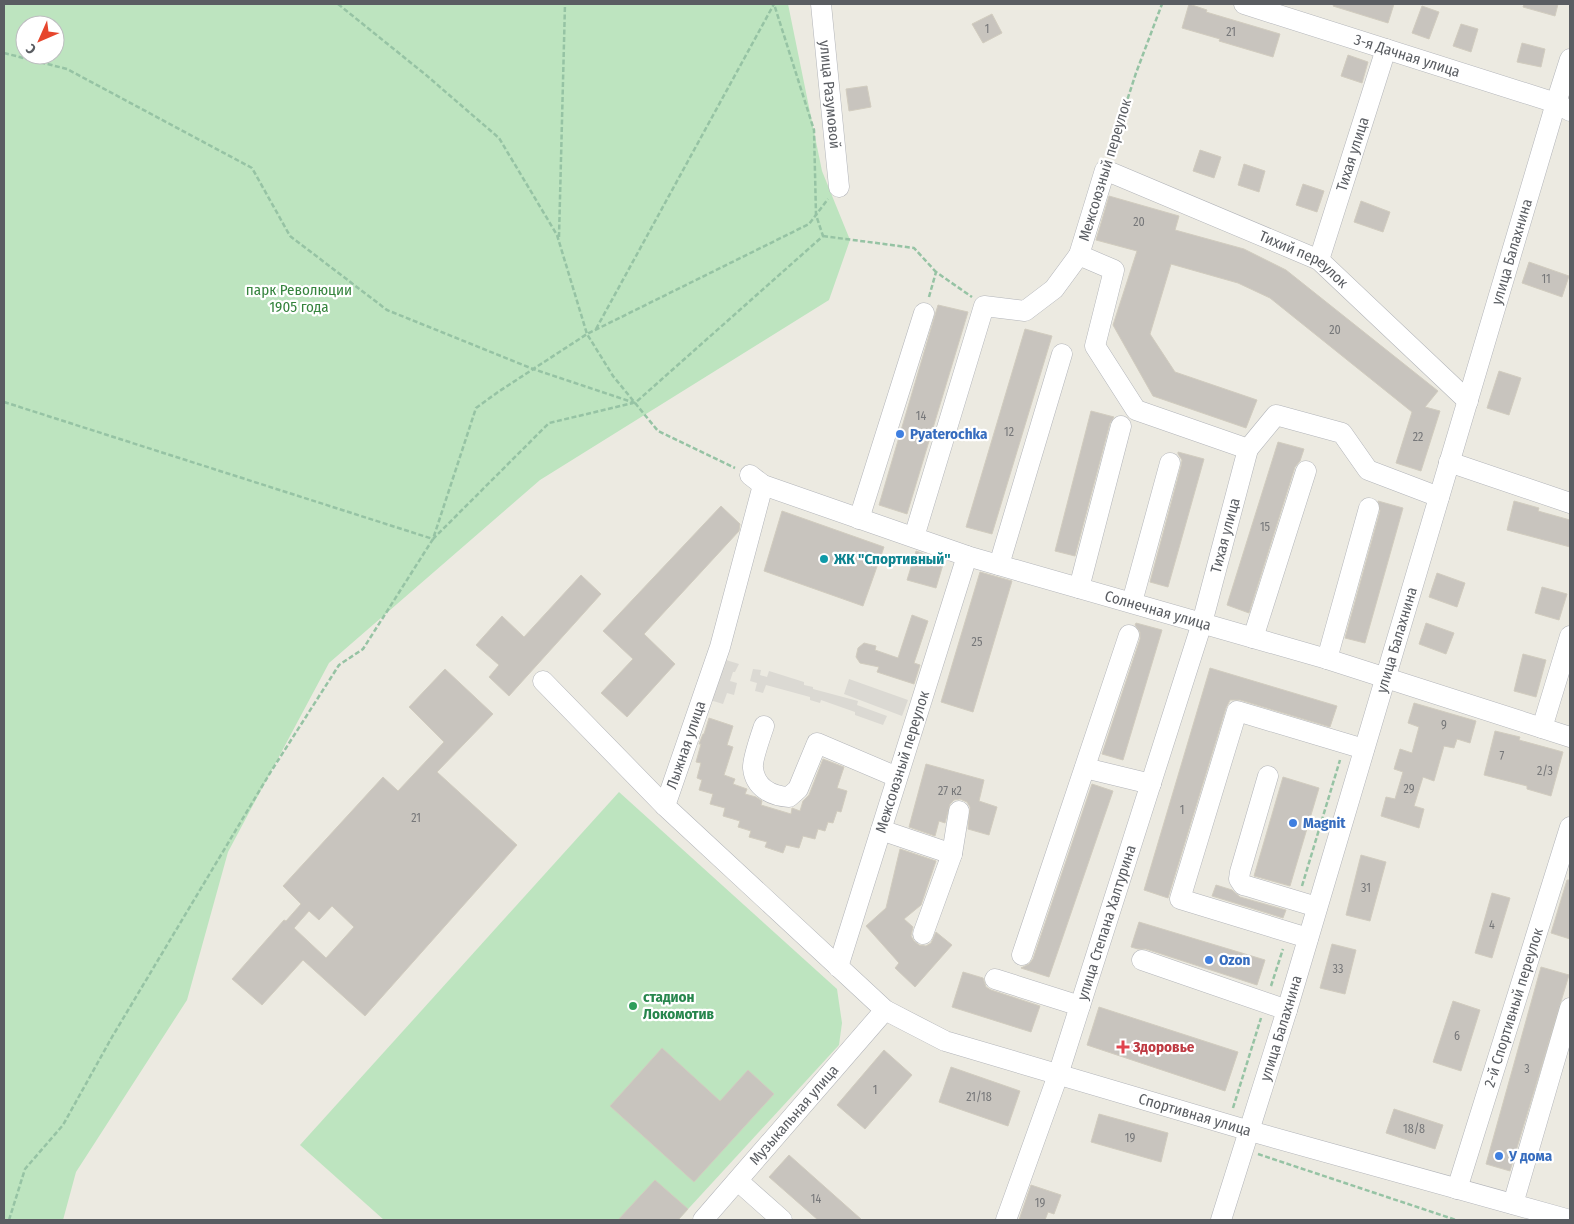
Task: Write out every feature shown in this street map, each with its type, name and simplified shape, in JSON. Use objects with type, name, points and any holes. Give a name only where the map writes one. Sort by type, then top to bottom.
[{"type":"street","name":"улица Разумовой","points":[[821,4],[839,187]]},
{"type":"street","name":"3-я Дачная улица","points":[[1244,4],[1563,107]]},
{"type":"street","name":"Тихая улица","points":[[1319,260],[1386,49]]},
{"type":"street","name":"улица Балахнина","points":[[1221,1220],[1287,1010],[1449,462],[1563,107],[1570,59]]},
{"type":"street","name":"Межсоюзный переулок","points":[[1105,170],[1079,255],[1114,270],[1095,346],[1136,410],[1248,448]]},
{"type":"street","name":"Тихий переулок","points":[[1105,170],[1319,260],[1468,401]]},
{"type":"street","points":[[914,537],[984,306],[1026,310],[1054,289],[1079,255]]},
{"type":"street","points":[[859,519],[924,313]]},
{"type":"street","points":[[1000,565],[1062,354]]},
{"type":"street","points":[[1248,448],[1276,415],[1342,433],[1368,470],[1439,497]]},
{"type":"street","points":[[1079,588],[1121,426]]},
{"type":"street","name":"Тихая улица","points":[[1202,623],[1248,448]]},
{"type":"street","points":[[1449,462],[1570,503]]},
{"type":"street","points":[[1132,602],[1170,463]]},
{"type":"street","points":[[1253,638],[1306,471]]},
{"type":"street","name":"Солнечная улица","points":[[757,480],[859,519],[968,556],[1327,659],[1570,737]]},
{"type":"street","name":"Лыжная улица","points":[[757,480],[720,647],[665,806],[838,967]]},
{"type":"street","points":[[1327,659],[1369,508]]},
{"type":"street","name":"Межсоюзный переулок","points":[[838,967],[968,556]]},
{"type":"street","name":"улица Степана Халтурина","points":[[1006,1220],[1058,1075],[1202,623]]},
{"type":"street","points":[[1022,955],[1129,635]]},
{"type":"street","points":[[1542,728],[1570,636]]},
{"type":"street","points":[[543,681],[665,806]]},
{"type":"street","points":[[1308,938],[1180,900],[1237,711],[1364,749]]},
{"type":"street","points":[[764,726],[753,767],[757,782],[765,791],[772,794],[790,797],[798,789],[817,743],[897,777]]},
{"type":"street","points":[[1084,768],[1151,784]]},
{"type":"street","points":[[1268,776],[1239,879],[1247,886],[1317,907]]},
{"type":"street","points":[[923,934],[952,854],[959,811]]},
{"type":"street","name":"2-й Спортивный переулок","points":[[1457,1189],[1570,827]]},
{"type":"street","points":[[881,830],[952,854]]},
{"type":"street","points":[[1142,960],[1287,1010]]},
{"type":"street","name":"Спортивная улица","points":[[838,967],[885,1010],[945,1041],[1227,1125],[1247,1140],[1457,1189],[1570,1220]]},
{"type":"street","points":[[995,980],[1080,1006]]},
{"type":"street","points":[[1513,1204],[1570,1008]]},
{"type":"street","name":"Музыкальная улица","points":[[703,1220],[885,1010]]},
{"type":"street","points":[[738,1181],[782,1220]]},
{"type":"path","points":[[338,4],[426,75],[498,138],[557,235],[588,334],[613,376],[658,431],[757,480]]},
{"type":"path","points":[[559,241],[565,4]]},
{"type":"path","points":[[774,4],[814,130],[816,215],[823,236]]},
{"type":"path","points":[[595,330],[774,4]]},
{"type":"path","name":"Межсоюзный переулок","points":[[1105,170],[1136,73],[1162,4]]},
{"type":"path","points":[[4,53],[67,70],[252,168],[290,236],[386,310],[533,369],[635,403]]},
{"type":"path","points":[[432,539],[476,408],[595,330],[809,224],[839,187]]},
{"type":"path","points":[[9,1220],[26,1169],[63,1125],[132,1003],[270,774],[339,665],[363,649],[432,539],[548,423],[635,403],[823,236],[914,248],[936,272],[984,306]]},
{"type":"path","points":[[924,313],[936,272]]},
{"type":"path","points":[[4,402],[432,539]]},
{"type":"path","points":[[1298,901],[1345,744]]},
{"type":"path","points":[[1227,1125],[1289,932]]},
{"type":"path","points":[[1247,1140],[1456,1220]]},
{"type":"shaded area","points":[[726,660],[739,664],[735,672],[733,672],[730,681],[737,683],[734,695],[727,693],[723,704],[710,700],[721,668],[724,668]]},
{"type":"shaded area","points":[[753,669],[761,670],[760,675],[767,677],[769,671],[804,682],[804,685],[813,687],[813,689],[858,701],[857,705],[887,716],[883,725],[855,715],[855,712],[821,700],[820,703],[810,700],[810,697],[766,685],[763,693],[755,691],[757,683],[750,681]]},
{"type":"shaded area","points":[[849,679],[908,700],[902,716],[844,694]]},
{"type":"green space","name":"парк Революции 1905 года","points":[[4,4],[788,4],[822,171],[850,240],[829,300],[540,480],[329,663],[228,852],[187,1000],[76,1172],[63,1220],[4,1220]]},
{"type":"green space","name":"стадион Локомотив","points":[[619,792],[837,989],[842,1023],[839,1045],[678,1220],[384,1220],[300,1145]]},
{"type":"building","points":[[1189,4],[1207,10],[1206,12],[1280,34],[1273,57],[1182,28]]},
{"type":"building","points":[[1334,4],[1394,4],[1388,23],[1333,6]]},
{"type":"building","points":[[1524,4],[1558,4],[1555,16],[1523,7]]},
{"type":"building","points":[[1422,6],[1439,12],[1429,39],[1412,33]]},
{"type":"building","points":[[992,14],[1002,33],[983,43],[972,24]]},
{"type":"building","points":[[1461,24],[1478,29],[1471,52],[1453,46]]},
{"type":"building","points":[[1522,43],[1545,49],[1541,67],[1517,62]]},
{"type":"building","points":[[1348,55],[1368,62],[1362,83],[1341,76]]},
{"type":"building","points":[[867,86],[871,107],[849,111],[846,89]]},
{"type":"building","points":[[1200,150],[1221,157],[1214,178],[1193,171]]},
{"type":"building","points":[[1244,164],[1265,171],[1259,192],[1238,185]]},
{"type":"building","points":[[1303,184],[1324,191],[1317,212],[1296,205]]},
{"type":"building","points":[[1109,196],[1179,216],[1175,230],[1244,249],[1286,270],[1438,391],[1425,407],[1440,411],[1421,471],[1396,463],[1412,412],[1270,298],[1238,283],[1171,264],[1150,334],[1175,372],[1257,400],[1246,428],[1153,396],[1113,325],[1137,251],[1096,240]]},
{"type":"building","points":[[1361,201],[1390,212],[1383,232],[1354,222]]},
{"type":"building","points":[[1529,262],[1569,276],[1562,297],[1522,283]]},
{"type":"building","points":[[938,305],[968,312],[907,514],[879,505]]},
{"type":"building","points":[[1025,329],[1052,336],[992,534],[966,527]]},
{"type":"building","points":[[1499,371],[1521,378],[1509,415],[1487,408]]},
{"type":"building","points":[[1091,411],[1114,417],[1110,423],[1075,556],[1055,551]]},
{"type":"building","points":[[1278,442],[1304,449],[1300,461],[1295,467],[1249,613],[1227,605]]},
{"type":"building","points":[[1178,452],[1204,459],[1168,587],[1150,582],[1181,466],[1182,460]]},
{"type":"building","points":[[1378,501],[1403,508],[1365,643],[1345,638],[1380,511]]},
{"type":"building","points":[[1514,501],[1539,508],[1538,511],[1570,520],[1570,547],[1507,530]]},
{"type":"building","points":[[721,506],[740,524],[739,531],[644,634],[675,664],[627,717],[601,693],[633,659],[603,631]]},
{"type":"building","name":"ЖК \"Спортивный\"","points":[[782,511],[884,547],[863,606],[764,571]]},
{"type":"building","points":[[916,551],[944,561],[936,588],[907,580]]},
{"type":"building","points":[[980,572],[1012,581],[973,712],[941,702]]},
{"type":"building","points":[[1437,573],[1465,583],[1457,607],[1429,597]]},
{"type":"building","points":[[581,575],[601,594],[509,696],[489,677],[499,665],[476,645],[502,616],[524,637]]},
{"type":"building","points":[[1542,587],[1567,594],[1559,620],[1535,613]]},
{"type":"building","points":[[912,615],[928,621],[914,663],[920,665],[914,684],[877,672],[879,667],[860,663],[856,657],[858,648],[864,643],[876,646],[875,650],[898,658]]},
{"type":"building","points":[[1136,623],[1162,630],[1123,760],[1102,754],[1140,639],[1140,632],[1135,625]]},
{"type":"building","points":[[1426,623],[1454,633],[1446,654],[1419,644]]},
{"type":"building","points":[[1523,654],[1546,660],[1536,697],[1514,691]]},
{"type":"building","points":[[1210,668],[1337,706],[1330,727],[1240,700],[1230,700],[1168,898],[1144,890]]},
{"type":"building","points":[[445,669],[493,714],[437,772],[517,845],[365,1016],[303,960],[262,1005],[232,979],[284,920],[286,921],[301,904],[283,886],[383,777],[398,791],[444,742],[409,707]],"holes":[[[332,906],[354,927],[326,958],[294,928],[309,911],[319,920]]]},
{"type":"building","points":[[1414,703],[1476,721],[1470,743],[1457,739],[1454,748],[1444,746],[1434,781],[1423,777],[1414,806],[1424,809],[1419,828],[1381,816],[1386,797],[1395,799],[1403,772],[1394,769],[1400,749],[1412,753],[1419,727],[1408,723]]},
{"type":"building","points":[[709,718],[733,726],[727,745],[733,747],[724,775],[735,779],[733,784],[747,789],[745,794],[762,801],[761,805],[791,814],[792,808],[800,811],[803,801],[809,795],[823,759],[844,767],[837,788],[847,791],[841,812],[837,811],[833,823],[828,822],[825,831],[818,829],[815,839],[803,836],[799,848],[786,845],[783,853],[765,847],[767,842],[749,837],[751,831],[738,827],[740,821],[723,816],[725,808],[710,804],[713,794],[699,790],[702,780],[697,778],[701,763],[696,762],[701,744],[699,744]]},
{"type":"building","points":[[1495,731],[1520,737],[1519,740],[1563,752],[1551,796],[1527,789],[1527,786],[1484,775]]},
{"type":"building","points":[[926,764],[984,780],[979,801],[997,807],[989,835],[968,829],[970,807],[967,802],[960,799],[954,800],[950,804],[945,823],[939,821],[935,836],[909,827]]},
{"type":"building","points":[[1283,777],[1319,788],[1290,886],[1254,876]]},
{"type":"building","points":[[1092,784],[1113,791],[1049,977],[1021,968],[1029,964],[1033,959]]},
{"type":"building","points":[[900,849],[936,861],[921,905],[904,919],[913,927],[911,936],[919,945],[926,946],[931,943],[936,932],[952,945],[915,987],[895,968],[899,963],[866,926],[886,908]]},
{"type":"building","points":[[1361,855],[1386,862],[1370,921],[1346,915]]},
{"type":"building","points":[[1567,880],[1570,880],[1570,939],[1551,933]]},
{"type":"building","points":[[1216,885],[1232,890],[1240,897],[1286,910],[1283,918],[1212,896]]},
{"type":"building","points":[[1492,893],[1510,898],[1492,958],[1475,953]]},
{"type":"building","points":[[1139,922],[1265,960],[1257,985],[1146,949],[1131,947]]},
{"type":"building","points":[[1332,944],[1356,950],[1345,994],[1320,988]]},
{"type":"building","points":[[1541,967],[1569,975],[1510,1171],[1486,1164]]},
{"type":"building","points":[[963,972],[983,978],[986,987],[991,990],[1040,1006],[1031,1032],[952,1007]]},
{"type":"building","points":[[1453,1001],[1480,1010],[1461,1071],[1433,1062]]},
{"type":"building","points":[[1099,1007],[1238,1052],[1225,1091],[1087,1045]]},
{"type":"building","points":[[662,1048],[720,1101],[748,1070],[774,1094],[694,1182],[610,1106]]},
{"type":"building","points":[[884,1050],[912,1075],[865,1129],[837,1105]]},
{"type":"building","points":[[951,1067],[1020,1091],[1008,1126],[939,1102]]},
{"type":"building","points":[[1394,1109],[1443,1125],[1435,1149],[1386,1133]]},
{"type":"building","points":[[1099,1114],[1168,1133],[1161,1162],[1091,1142]]},
{"type":"building","points":[[789,1155],[862,1220],[818,1220],[769,1177]]},
{"type":"building","points":[[655,1180],[688,1209],[678,1220],[618,1220]]},
{"type":"building","points":[[1031,1185],[1061,1195],[1054,1214],[1048,1212],[1045,1220],[1019,1220]]},
{"type":"place","name":"Pyaterochka","points":[[900,434]]},
{"type":"place","name":"ЖК \"Спортивный\"","points":[[824,559]]},
{"type":"place","name":"Magnit","points":[[1293,823]]},
{"type":"place","name":"Ozon","points":[[1209,960]]},
{"type":"place","name":"стадион Локомотив","points":[[633,1006]]},
{"type":"place","name":"Здоровье","points":[[1123,1047]]},
{"type":"place","name":"У дома","points":[[1499,1156]]}]
